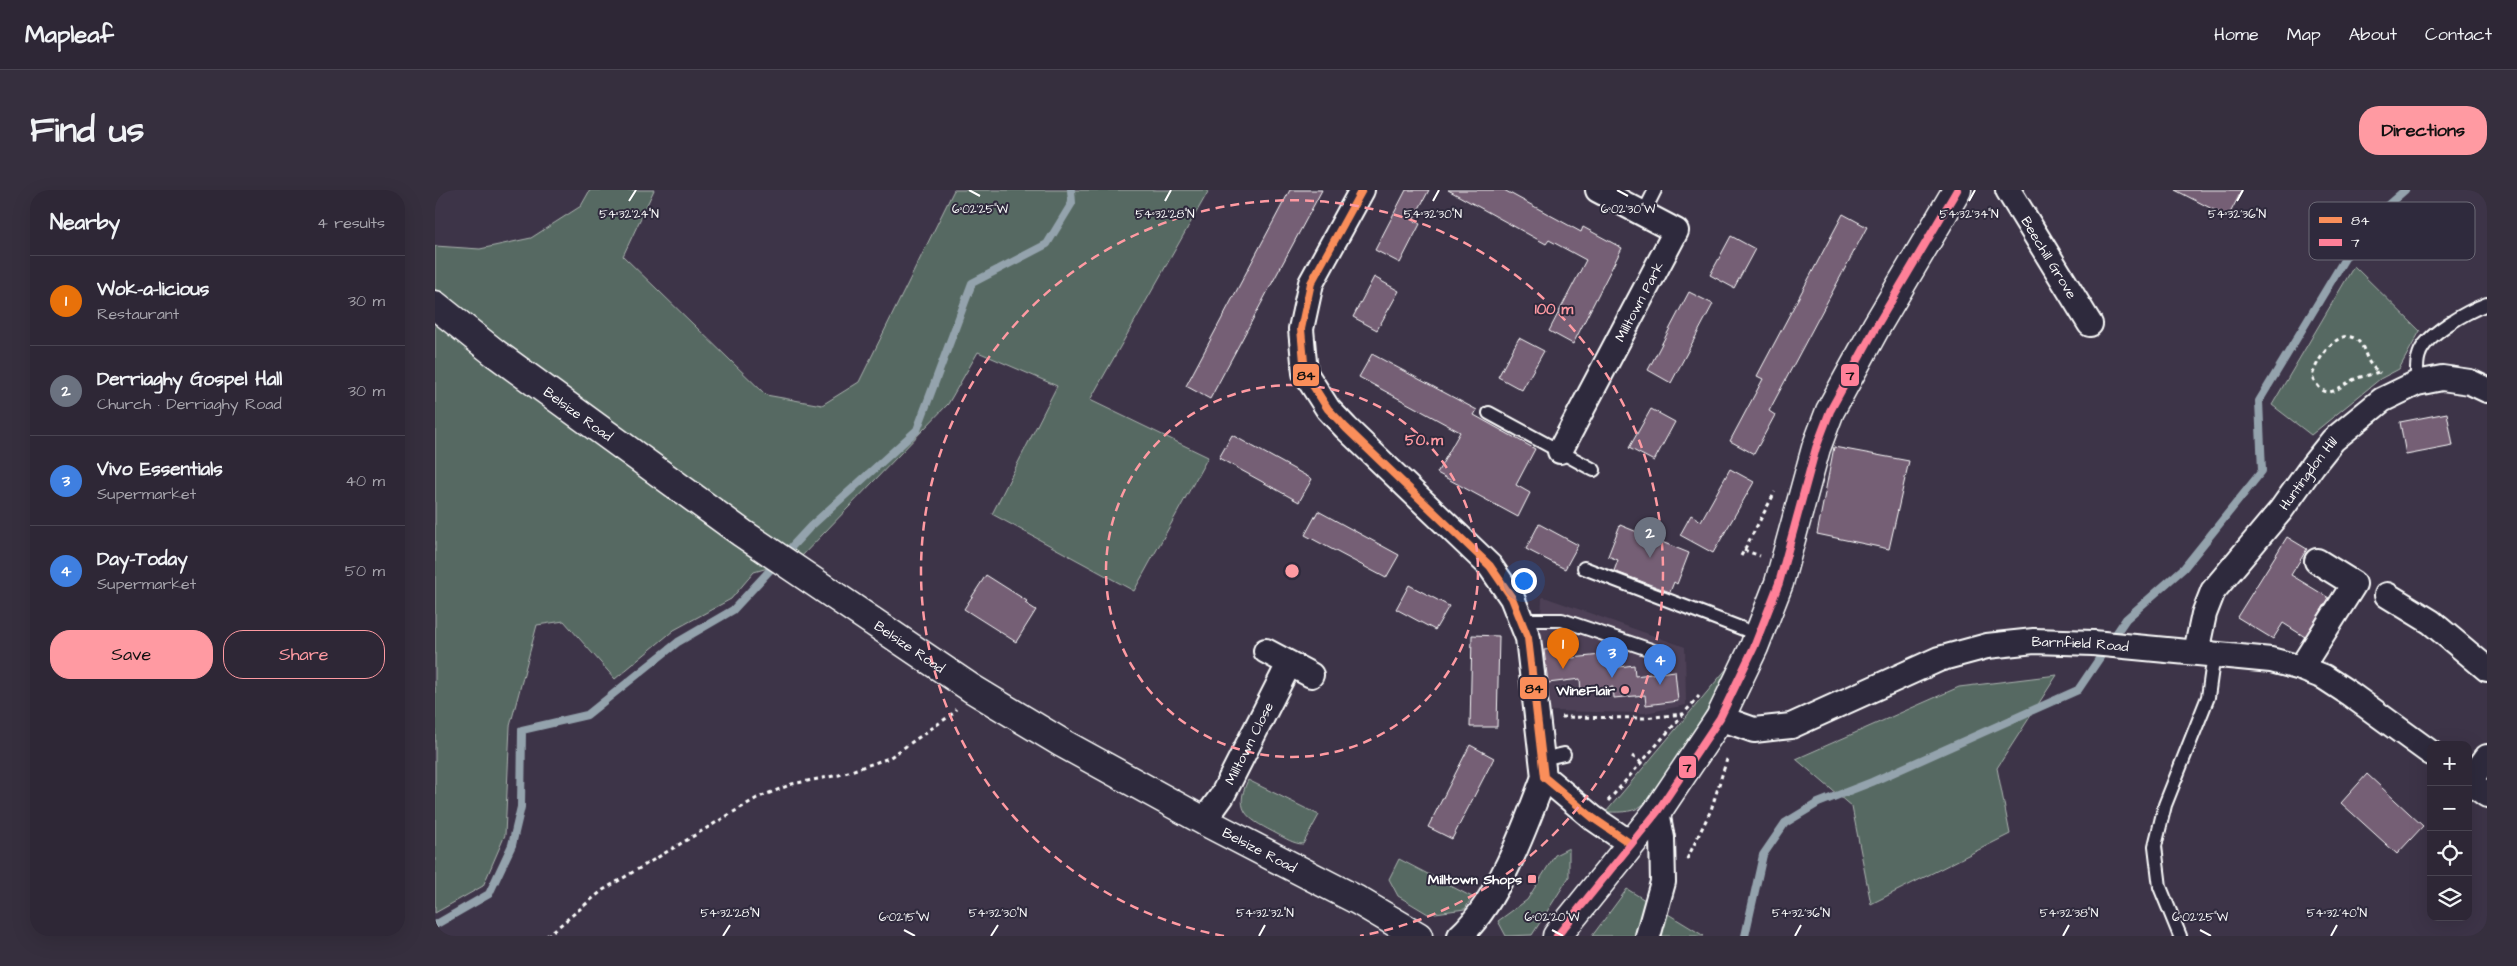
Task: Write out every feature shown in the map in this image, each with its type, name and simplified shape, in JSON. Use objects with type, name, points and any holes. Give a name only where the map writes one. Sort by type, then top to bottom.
[{"type":"street","points":[[1362,190],[1311,283],[1301,329],[1305,373],[1328,409],[1346,428],[1490,566],[1512,598],[1523,620],[1528,638],[1536,716],[1550,763],[1593,818],[1631,844]]},
{"type":"street","name":"Milltown Park","points":[[1560,451],[1676,231],[1598,190]]},
{"type":"street","points":[[1557,936],[1729,721],[1784,565],[1816,448],[1831,411],[1876,327],[1957,190]]},
{"type":"street","name":"Beechill Grove","points":[[2008,190],[2089,324]]},
{"type":"street","name":"Belsize Road","points":[[435,305],[495,353],[742,533],[971,688],[1062,743],[1204,821],[1357,900],[1418,936]]},
{"type":"street","name":"Huntingdon Hill","points":[[2205,653],[2204,614],[2213,591],[2281,510],[2333,440],[2383,400],[2417,383],[2443,378],[2469,382],[2487,390]]},
{"type":"street","points":[[2301,668],[2354,584],[2317,561]]},
{"type":"street","points":[[2387,596],[2431,622],[2487,669]]},
{"type":"street","name":"Barnfield Road","points":[[1729,721],[1755,730],[1791,726],[1939,659],[1987,646],[2034,642],[2093,643],[2271,660],[2301,668],[2324,677],[2427,750]]},
{"type":"street","points":[[1266,651],[1311,675]]},
{"type":"street","name":"Milltown Close","points":[[1204,821],[1222,796],[1289,664]]},
{"type":"street","points":[[2475,786],[2487,757]]},
{"type":"street","points":[[1460,936],[1483,912],[1527,822],[1550,763]]},
{"type":"street","points":[[1648,936],[1663,882],[1662,838],[1657,812]]},
{"type":"lane","points":[[1643,214],[1655,190]]},
{"type":"lane","points":[[2417,383],[2419,354],[2431,337],[2453,322],[2487,304]]},
{"type":"lane","points":[[1489,413],[1594,470]]},
{"type":"lane","points":[[1584,568],[1759,635]]},
{"type":"lane","points":[[1523,620],[1562,620],[1663,654]]},
{"type":"lane","points":[[2180,936],[2160,887],[2155,846],[2165,805],[2208,697],[2205,653]]},
{"type":"path","points":[[2379,372],[2354,380],[2338,390],[2327,393],[2317,388],[2311,377],[2315,364],[2333,343],[2344,336],[2353,337],[2361,343],[2370,366],[2379,372],[2384,376],[2396,393]]},
{"type":"path","points":[[1741,556],[1774,494]]},
{"type":"path","points":[[547,936],[603,890],[757,798],[792,784],[839,775],[889,758],[951,715],[971,688]]},
{"type":"path","points":[[1593,818],[1703,691]]},
{"type":"path","points":[[1536,716],[1644,718],[1685,714]]},
{"type":"path","points":[[1663,882],[1690,856],[1711,810],[1729,721]]},
{"type":"path","points":[[1632,756],[1642,763]]},
{"type":"shaded area","points":[[1544,597],[1685,647],[1686,705],[1645,713],[1551,711],[1540,647],[1542,598]]},
{"type":"green space","points":[[590,190],[654,190],[623,256],[766,395],[822,405],[859,382],[954,190],[1209,190],[1090,400],[1208,457],[1134,591],[992,514],[1057,386],[978,352],[948,404],[799,559],[754,572],[731,599],[674,630],[615,679],[564,621],[537,625],[510,726],[505,835],[483,886],[435,913],[435,246],[480,249],[531,238],[581,206]]},
{"type":"green space","points":[[2354,266],[2420,331],[2399,369],[2380,379],[2311,435],[2272,405]]},
{"type":"green space","points":[[1734,660],[1689,741],[1647,801],[1636,809],[1606,812]]},
{"type":"green space","points":[[2057,675],[1997,768],[2010,834],[1871,904],[1852,807],[1796,759],[1959,687]]},
{"type":"green space","points":[[1248,780],[1319,815],[1303,844],[1293,842],[1277,834],[1259,824],[1247,814],[1243,808],[1242,800]]},
{"type":"green space","points":[[1569,848],[1569,877],[1532,935],[1506,936],[1498,921],[1527,900],[1555,855]]},
{"type":"green space","points":[[1399,859],[1472,897],[1465,909],[1428,914],[1398,896],[1389,879]]},
{"type":"green space","points":[[1627,889],[1704,936],[1592,936]]},
{"type":"building","points":[[1290,190],[1322,190],[1210,399],[1186,386]]},
{"type":"building","points":[[1406,190],[1429,190],[1413,220],[1420,224],[1400,263],[1375,250]]},
{"type":"building","points":[[1448,190],[1504,190],[1581,232],[1583,227],[1622,248],[1573,344],[1549,331],[1586,260],[1549,240],[1546,244]]},
{"type":"building","points":[[2175,190],[2242,190],[2228,217]]},
{"type":"building","points":[[1843,214],[1867,227],[1769,411],[1775,415],[1754,454],[1730,441],[1763,379],[1757,376]]},
{"type":"building","points":[[1731,236],[1755,249],[1734,288],[1710,275]]},
{"type":"building","points":[[1374,277],[1399,291],[1377,330],[1353,317]]},
{"type":"building","points":[[1689,292],[1713,304],[1671,383],[1648,370]]},
{"type":"building","points":[[1519,338],[1544,351],[1522,390],[1498,377]]},
{"type":"building","points":[[1372,354],[1477,410],[1474,415],[1535,449],[1516,485],[1530,493],[1518,517],[1437,473],[1460,432],[1359,377]]},
{"type":"building","points":[[1651,409],[1675,422],[1654,461],[1629,448]]},
{"type":"building","points":[[2447,413],[2453,446],[2406,455],[2400,422]]},
{"type":"building","points":[[1232,435],[1312,479],[1299,502],[1219,458]]},
{"type":"building","points":[[1834,447],[1909,461],[1889,549],[1817,534]]},
{"type":"building","points":[[1730,469],[1754,482],[1713,553],[1680,535],[1691,515],[1701,521]]},
{"type":"building","points":[[1318,511],[1399,555],[1386,578],[1305,535]]},
{"type":"building","points":[[1539,524],[1578,545],[1565,569],[1526,549]]},
{"type":"building","points":[[1620,525],[1689,553],[1677,584],[1674,582],[1670,592],[1614,571],[1618,560],[1608,556]]},
{"type":"building","points":[[2287,537],[2307,549],[2291,575],[2329,598],[2305,637],[2283,623],[2273,639],[2237,617]]},
{"type":"building","points":[[986,575],[1027,601],[1025,603],[1036,610],[1016,642],[964,609]]},
{"type":"building","points":[[1409,585],[1449,606],[1435,630],[1396,609]]},
{"type":"building","points":[[1472,635],[1499,636],[1497,727],[1470,727]]},
{"type":"building","points":[[1571,647],[1572,658],[1611,654],[1612,668],[1634,665],[1635,676],[1675,671],[1678,701],[1646,705],[1645,695],[1614,698],[1613,687],[1581,691],[1580,679],[1548,683],[1544,650]]},
{"type":"building","points":[[1470,745],[1494,758],[1452,839],[1428,827]]},
{"type":"building","points":[[2367,774],[2423,826],[2397,854],[2341,803]]},
{"type":"waterway","points":[[435,925],[489,894],[512,845],[521,807],[522,730],[587,715],[678,642],[733,610],[810,527],[917,430],[972,283],[1047,244],[1072,203],[1071,190]]},
{"type":"waterway","points":[[2391,202],[2405,190]]},
{"type":"waterway","points":[[1745,936],[1763,855],[1785,823],[1818,803],[1872,782],[2078,690],[2126,619],[2184,568],[2262,471],[2259,401],[2344,260]]},
{"type":"transit line","name":"84","points":[[1362,190],[1311,283],[1301,329],[1305,373],[1328,409],[1346,428],[1490,566],[1512,598],[1528,638],[1544,777],[1593,818],[1631,844]]},
{"type":"transit line","name":"7","points":[[1557,936],[1657,812],[1720,718],[1754,647],[1779,583],[1816,448],[1830,411],[1876,327],[1957,190]]},
{"type":"place","name":"Derriaghy Gospel Hall","points":[[1650,558]]},
{"type":"place","name":"Wok-a-licious","points":[[1563,669]]},
{"type":"place","name":"Vivo Essentials","points":[[1612,678]]},
{"type":"place","name":"Day-Today","points":[[1660,685]]},
{"type":"place","name":"WineFlair","points":[[1625,690]]},
{"type":"place","name":"Milltown Shops","points":[[1532,879]]}]
